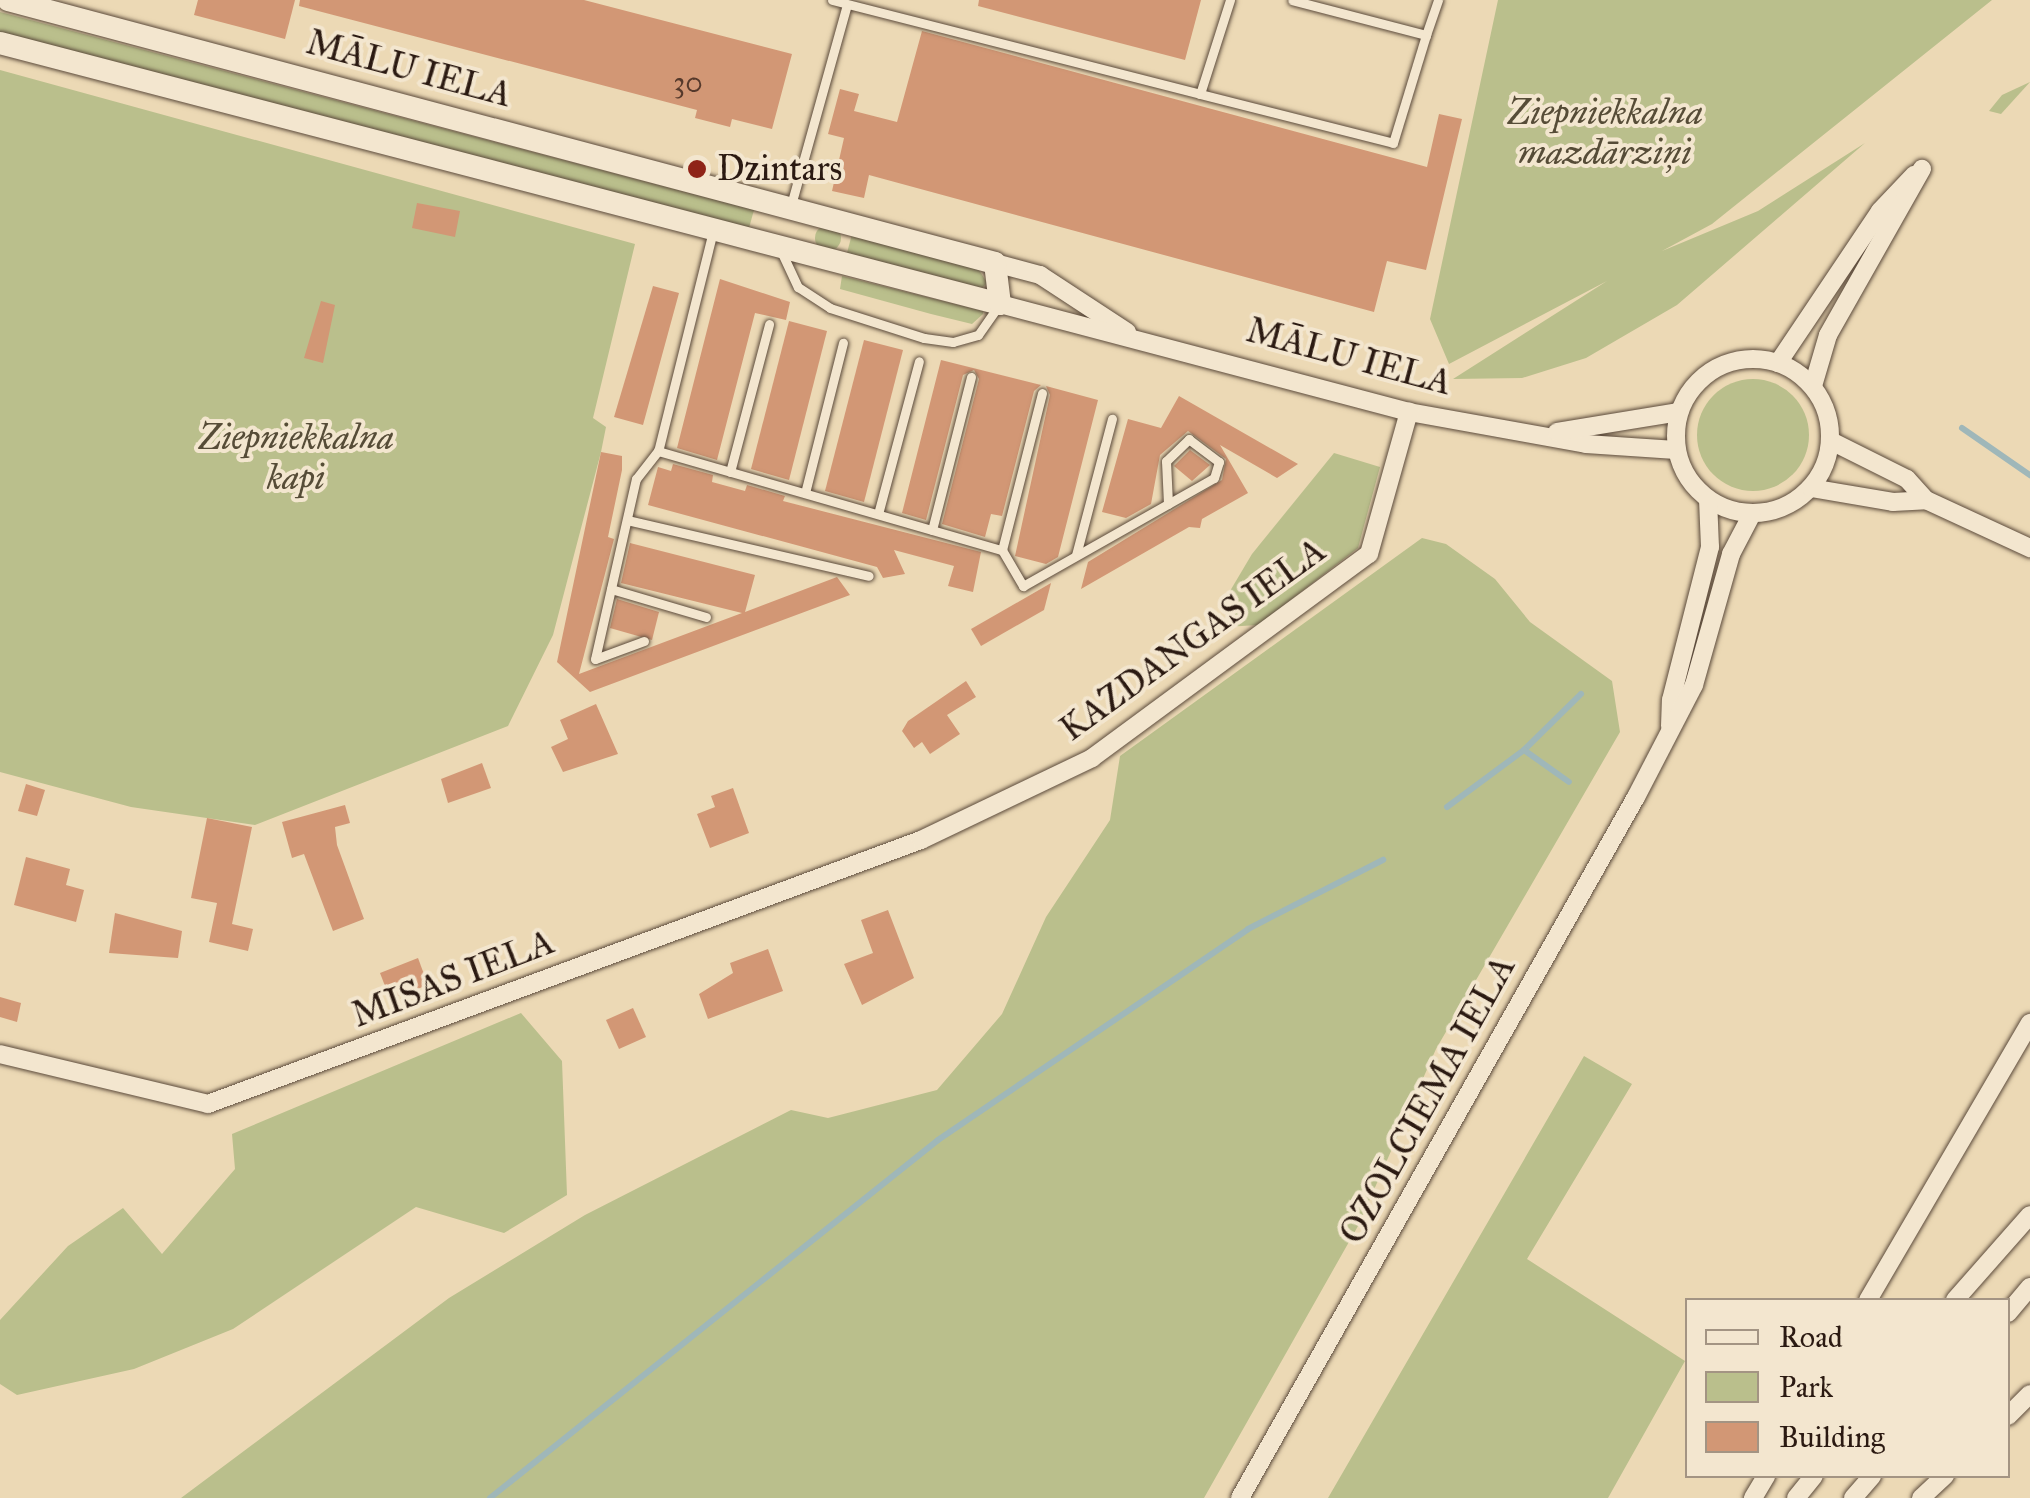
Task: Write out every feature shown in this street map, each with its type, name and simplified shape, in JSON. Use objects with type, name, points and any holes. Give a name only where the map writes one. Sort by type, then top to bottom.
[{"type":"street","name":"MĀLU IELA","points":[[8,0],[1040,275],[1132,335]]},
{"type":"street","name":"MĀLU IELA","points":[[0,44],[781,249],[1132,335],[1409,412],[1552,433],[1586,444],[1676,450]]},
{"type":"street","points":[[1778,362],[1889,200],[1922,169],[1828,335],[1812,386],[1830,440],[1811,488],[1784,507],[1752,514],[1708,500],[1687,478],[1676,450],[1679,412],[1690,390],[1719,368],[1754,358],[1778,362],[1812,386]]},
{"type":"street","points":[[781,249],[791,207]]},
{"type":"street","points":[[995,263],[1000,304]]},
{"type":"street","name":"KAZDANGAS IELA","points":[[921,840],[1092,758],[1369,554],[1409,412]]},
{"type":"street","name":"MĀLU IELA","points":[[1552,433],[1679,412]]},
{"type":"street","points":[[1830,440],[1908,478],[1926,500],[2030,548]]},
{"type":"street","points":[[1811,488],[1892,502],[1926,500]]},
{"type":"street","name":"OZOLCIEMA IELA","points":[[1670,731],[1670,700],[1710,547],[1708,500]]},
{"type":"street","name":"OZOLCIEMA IELA","points":[[1240,1498],[1694,685],[1732,554],[1752,514]]},
{"type":"street","name":"MISAS IELA","points":[[0,1054],[208,1104],[921,840]]},
{"type":"street","points":[[1869,1298],[2030,1023]]},
{"type":"street","points":[[1958,1298],[2030,1215]]},
{"type":"street","points":[[2010,1311],[2030,1287]]},
{"type":"street","points":[[2010,1414],[2030,1394]]},
{"type":"street","points":[[1796,1498],[1812,1478]]},
{"type":"street","points":[[1854,1498],[1870,1478]]},
{"type":"street","points":[[1921,1498],[1942,1478]]},
{"type":"lane","points":[[832,0],[1393,143],[1438,0]]},
{"type":"lane","points":[[1200,94],[1230,0]]},
{"type":"lane","points":[[1292,0],[1426,35]]},
{"type":"lane","points":[[791,207],[847,4]]},
{"type":"lane","points":[[644,640],[595,659],[636,479],[658,451],[713,231]]},
{"type":"lane","points":[[781,249],[798,287],[830,308],[924,338],[953,342],[978,335],[1000,304]]},
{"type":"lane","points":[[730,472],[769,324]]},
{"type":"lane","points":[[805,494],[843,343]]},
{"type":"lane","points":[[878,514],[919,361]]},
{"type":"lane","points":[[932,530],[971,377]]},
{"type":"lane","points":[[1042,393],[1002,550],[1022,586],[1076,556],[1168,504],[1214,478],[1219,462],[1189,438],[1166,461],[1168,504]]},
{"type":"lane","points":[[1076,556],[1112,419]]},
{"type":"lane","points":[[658,451],[1002,550]]},
{"type":"lane","points":[[627,520],[869,576]]},
{"type":"lane","points":[[611,589],[706,617]]},
{"type":"green space","name":"Ziepniekkalna mazdārziņi","points":[[1498,0],[1992,0],[1712,224],[1662,251],[1758,211],[1865,143],[1677,305],[1586,358],[1522,378],[1453,379],[1607,281],[1449,364],[1430,319]]},
{"type":"green space","points":[[0,12],[754,210],[749,228],[0,32]]},
{"type":"green space","name":"Ziepniekkalna kapi","points":[[0,70],[635,244],[593,418],[606,427],[601,452],[553,635],[508,726],[255,825],[131,807],[0,772]]},
{"type":"green space","points":[[2030,82],[2001,114],[1989,111],[2002,95]]},
{"type":"green space","points":[[828,225],[838,228],[838,248],[828,251],[818,248],[815,238],[818,228]]},
{"type":"green space","points":[[852,234],[978,268],[987,283],[982,288],[847,253]]},
{"type":"green space","points":[[842,276],[983,314],[972,324],[931,314],[840,289]]},
{"type":"green space","points":[[1753,379],[1774,384],[1792,396],[1804,414],[1809,435],[1804,456],[1792,474],[1774,486],[1753,491],[1732,486],[1714,474],[1702,456],[1697,435],[1702,414],[1714,396],[1732,384]]},
{"type":"green space","points":[[1334,453],[1380,467],[1358,548],[1258,625],[1225,627],[1230,591],[1252,554]]},
{"type":"green space","points":[[1422,538],[1446,544],[1495,579],[1530,622],[1612,681],[1620,732],[1436,1049],[1358,1226],[1204,1498],[181,1498],[449,1298],[585,1215],[791,1110],[828,1118],[937,1090],[1002,1014],[1046,917],[1110,820],[1120,756]]},
{"type":"green space","points":[[521,1013],[562,1061],[567,1195],[504,1233],[416,1207],[233,1329],[134,1369],[17,1395],[0,1384],[0,1320],[68,1246],[123,1208],[162,1254],[235,1169],[232,1134]]},
{"type":"green space","points":[[1584,1056],[1632,1084],[1527,1259],[1685,1361],[1608,1498],[1328,1498]]},
{"type":"building","points":[[198,0],[295,0],[285,39],[194,15]]},
{"type":"building","points":[[300,0],[584,0],[792,54],[772,129],[732,119],[730,127],[695,118],[697,110],[299,6]]},
{"type":"building","points":[[979,0],[1201,0],[1185,60],[978,6]]},
{"type":"building","points":[[922,31],[1427,167],[1439,114],[1462,119],[1426,270],[1387,261],[1374,312],[869,175],[864,198],[832,191],[844,138],[828,134],[840,89],[859,94],[854,111],[897,122]]},
{"type":"building","points":[[417,203],[460,211],[455,237],[412,228]]},
{"type":"building","points":[[720,279],[790,302],[786,320],[755,313],[717,460],[677,448]]},
{"type":"building","points":[[653,286],[679,293],[643,425],[614,417]]},
{"type":"building","points":[[321,301],[335,305],[323,363],[304,358]]},
{"type":"building","points":[[789,321],[827,331],[789,480],[751,469]]},
{"type":"building","points":[[864,340],[903,350],[864,502],[825,491]]},
{"type":"building","points":[[941,360],[1041,385],[1034,391],[1002,516],[991,514],[985,537],[942,524],[979,379],[974,370],[963,375],[926,520],[902,513]]},
{"type":"building","points":[[1046,386],[1098,400],[1058,557],[1046,564],[1015,556],[1050,395]]},
{"type":"building","points":[[1179,396],[1298,464],[1277,478],[1220,445],[1248,493],[1202,519],[1200,528],[1189,527],[1081,589],[1088,562],[1222,480],[1226,459],[1188,431],[1160,455],[1151,504],[1126,518],[1102,512],[1128,419],[1161,428]]},
{"type":"building","points":[[1190,450],[1210,465],[1192,481],[1174,466]]},
{"type":"building","points":[[601,452],[622,456],[622,470],[608,537],[614,539],[579,674],[742,613],[621,583],[630,543],[755,575],[745,612],[837,577],[850,595],[590,692],[557,662]]},
{"type":"building","points":[[673,464],[713,475],[712,482],[745,491],[747,485],[785,496],[783,501],[981,552],[973,592],[948,586],[954,566],[894,550],[905,574],[883,578],[877,567],[648,505],[658,467],[671,471]]},
{"type":"building","points":[[1051,583],[1044,610],[981,646],[971,629]]},
{"type":"building","points":[[617,599],[659,612],[652,640],[610,628]]},
{"type":"building","points":[[966,681],[976,697],[947,715],[960,734],[930,754],[922,742],[914,748],[902,731],[908,721]]},
{"type":"building","points":[[596,704],[618,754],[563,772],[551,747],[568,739],[560,720]]},
{"type":"building","points":[[482,763],[491,788],[448,803],[441,779]]},
{"type":"building","points":[[26,784],[45,790],[37,816],[18,811]]},
{"type":"building","points":[[733,788],[749,833],[710,848],[697,814],[715,807],[711,796]]},
{"type":"building","points":[[345,805],[350,823],[335,827],[337,845],[364,919],[333,931],[304,854],[292,858],[282,822]]},
{"type":"building","points":[[207,818],[252,827],[232,924],[253,929],[248,951],[209,942],[217,903],[191,898]]},
{"type":"building","points":[[26,857],[70,869],[66,885],[84,890],[76,922],[14,905]]},
{"type":"building","points":[[888,910],[914,978],[862,1005],[844,964],[873,953],[861,920]]},
{"type":"building","points":[[115,913],[182,931],[178,958],[109,953]]},
{"type":"building","points":[[768,949],[783,991],[708,1019],[699,994],[733,973],[730,963]]},
{"type":"building","points":[[418,958],[428,985],[390,999],[380,973]]},
{"type":"building","points":[[0,997],[21,1003],[17,1022],[0,1017]]},
{"type":"building","points":[[633,1008],[646,1037],[619,1049],[606,1020]]},
{"type":"waterway","points":[[1962,428],[2030,475]]},
{"type":"waterway","points":[[1524,750],[1581,694]]},
{"type":"waterway","points":[[1447,807],[1524,750],[1569,782]]},
{"type":"waterway","points":[[490,1498],[938,1140],[1248,929],[1383,860]]},
{"type":"place","name":"Dzintars","points":[[697,169]]}]
